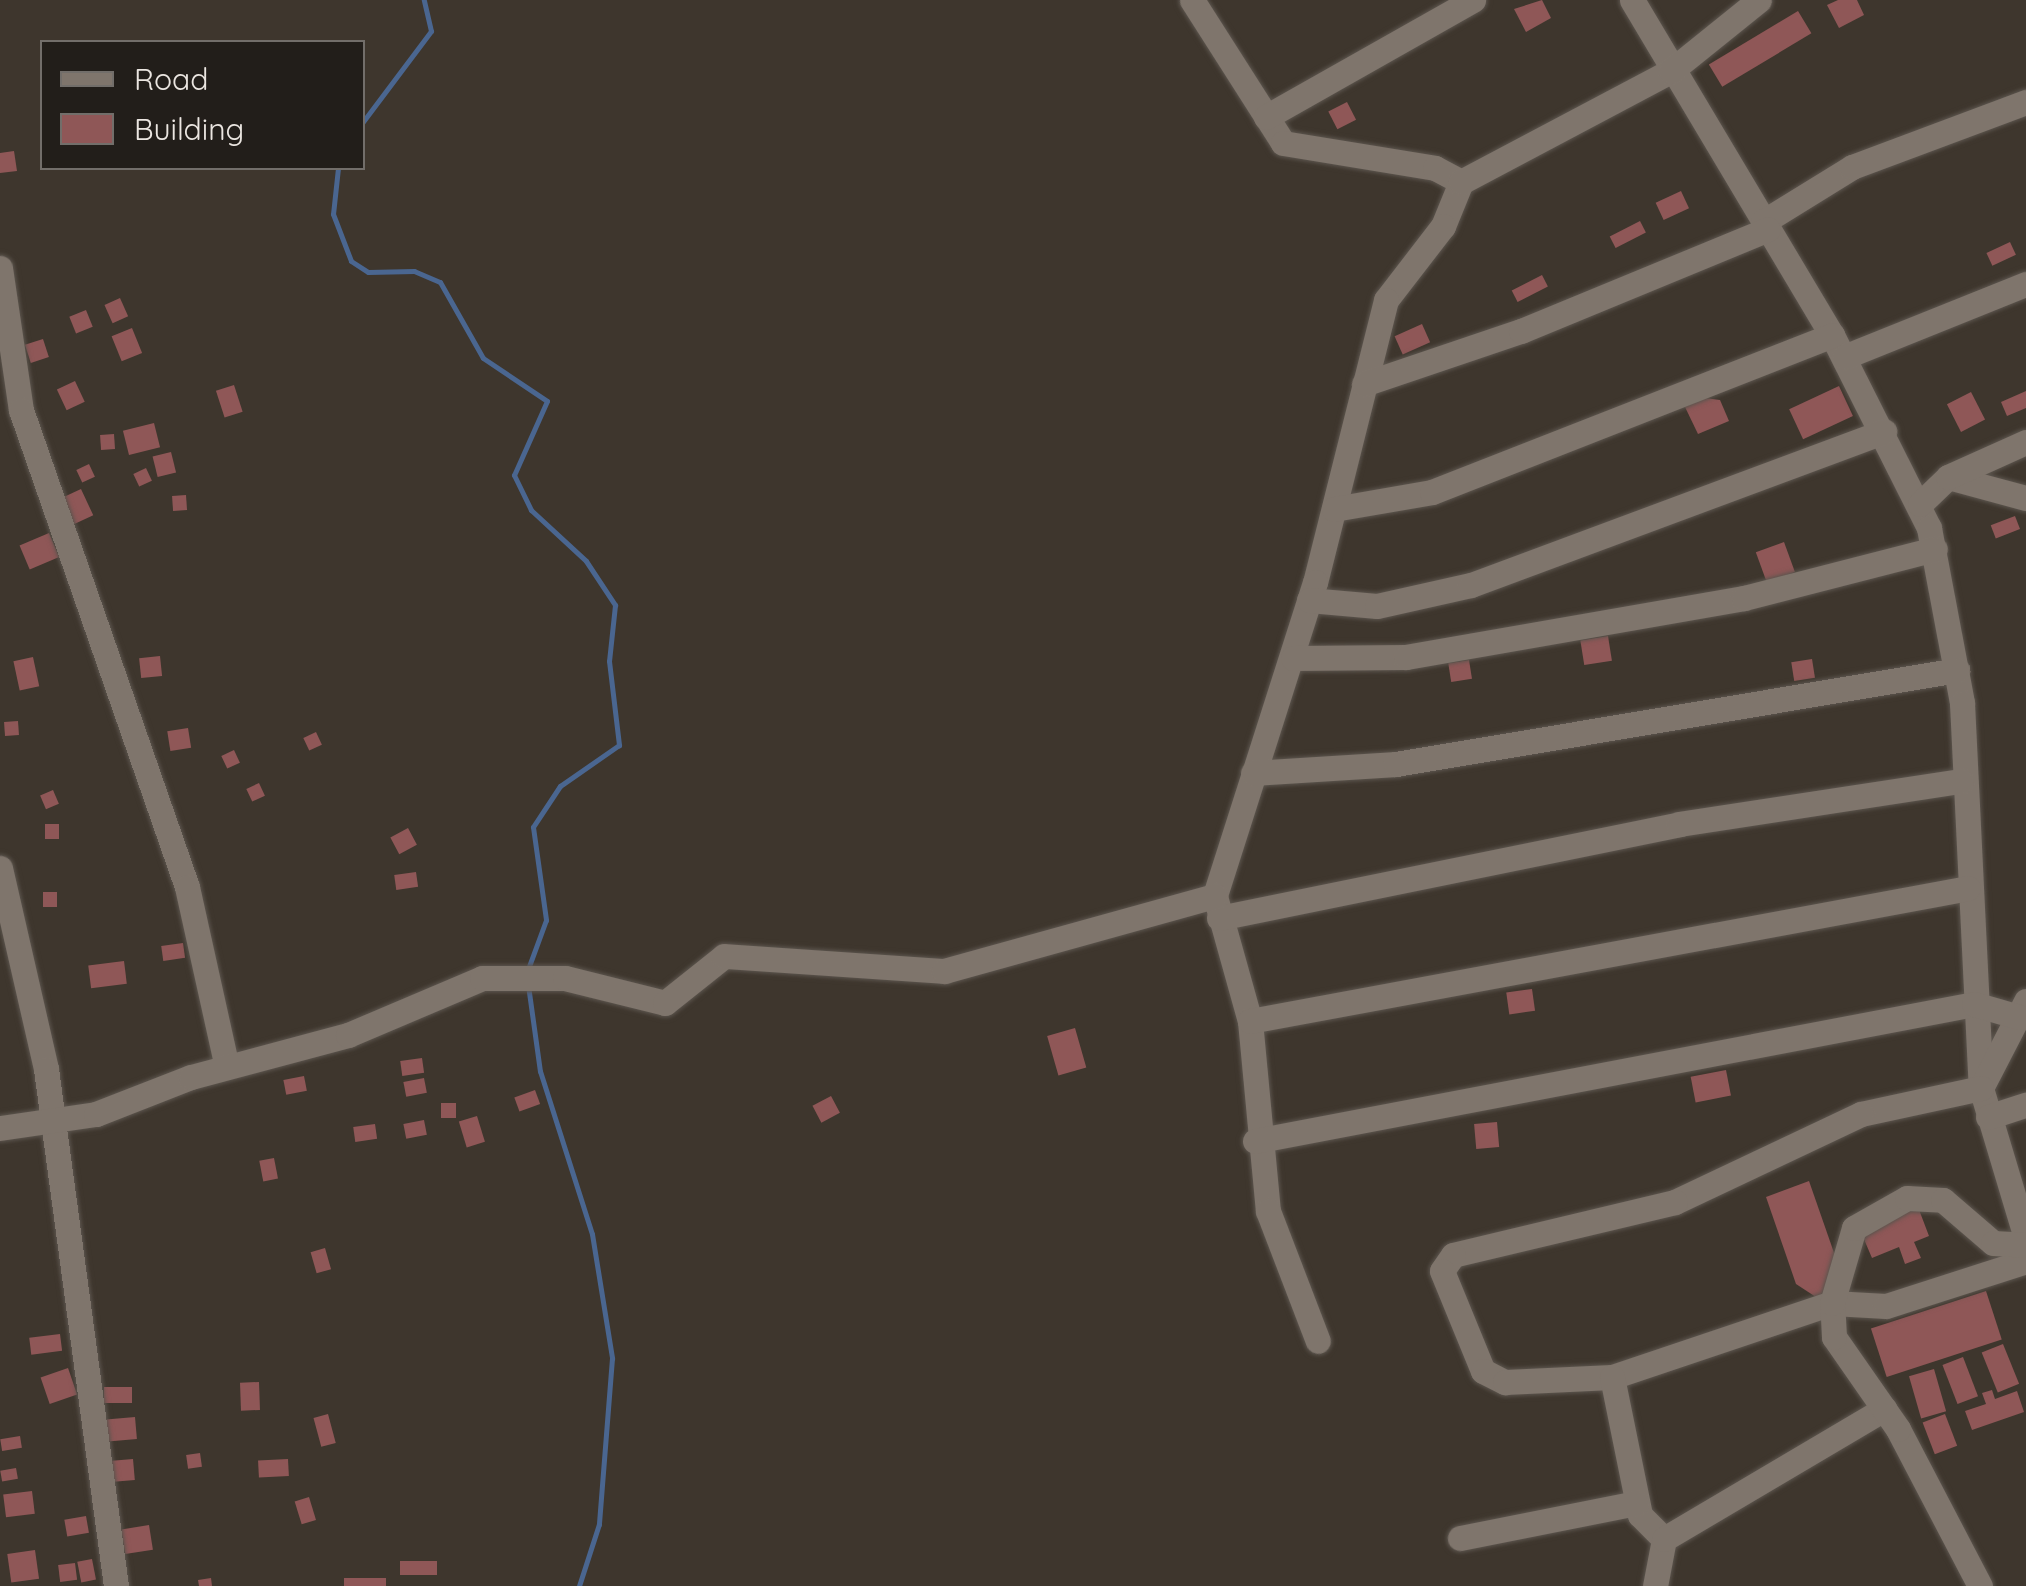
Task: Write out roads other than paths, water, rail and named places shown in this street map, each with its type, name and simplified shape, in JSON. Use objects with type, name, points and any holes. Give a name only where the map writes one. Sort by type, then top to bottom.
[{"type":"street","points":[[1192,0],[1266,117],[1295,150],[1436,168],[1461,182]]},
{"type":"street","points":[[1266,117],[1473,0]]},
{"type":"street","points":[[1632,0],[1670,71],[1838,346],[1920,504],[1935,550],[1957,670],[1981,1088],[2026,1241],[1993,1243],[1943,1200],[1907,1198],[1854,1228],[1832,1303],[1834,1338],[1884,1408],[1980,1586]]},
{"type":"street","points":[[1318,1341],[1279,1254],[1255,1141],[1250,1021],[1217,907],[1253,773],[1293,658],[1386,300],[1443,226],[1461,182],[1670,71],[1759,0]]},
{"type":"street","points":[[1364,384],[1521,332],[1765,226],[1852,168],[2026,102]]},
{"type":"street","points":[[0,268],[21,410],[187,886],[227,1067]]},
{"type":"street","points":[[1334,510],[1432,492],[1838,346],[2026,284]]},
{"type":"street","points":[[1309,600],[1377,606],[1471,585],[1884,430]]},
{"type":"street","points":[[1920,504],[1948,478],[2026,442]]},
{"type":"street","points":[[1948,478],[2026,498]]},
{"type":"street","points":[[1293,658],[1406,657],[1744,598],[1935,550]]},
{"type":"street","points":[[1253,773],[1396,764],[1957,670]]},
{"type":"street","points":[[0,1128],[96,1114],[227,1067],[348,1035],[503,975],[664,1003],[724,956],[944,971],[1217,907],[1679,824],[1961,780]]},
{"type":"street","points":[[0,868],[51,1119],[116,1586]]},
{"type":"street","points":[[1250,1021],[1968,888]]},
{"type":"street","points":[[1255,1141],[1974,1004],[2022,1009],[1981,1088],[1810,1133],[1675,1202],[1444,1261],[1471,1347],[1494,1380],[1612,1377],[1832,1303],[1886,1306],[2026,1261]]},
{"type":"street","points":[[1988,1117],[2026,1104]]},
{"type":"street","points":[[1612,1377],[1644,1528],[1664,1540]]},
{"type":"street","points":[[1655,1586],[1664,1540],[1884,1408]]},
{"type":"street","points":[[1460,1538],[1637,1503]]},
{"type":"waterway","points":[[365,119],[431,31],[424,0]]},
{"type":"waterway","points":[[338,170],[333,214],[351,261],[368,272],[414,271],[440,282],[483,358],[547,401],[514,475],[531,510],[586,561],[615,605],[609,661],[619,745],[560,786],[533,827],[546,920],[528,969]]},
{"type":"waterway","points":[[528,985],[540,1071],[592,1234],[612,1358],[599,1524],[579,1586]]}]
